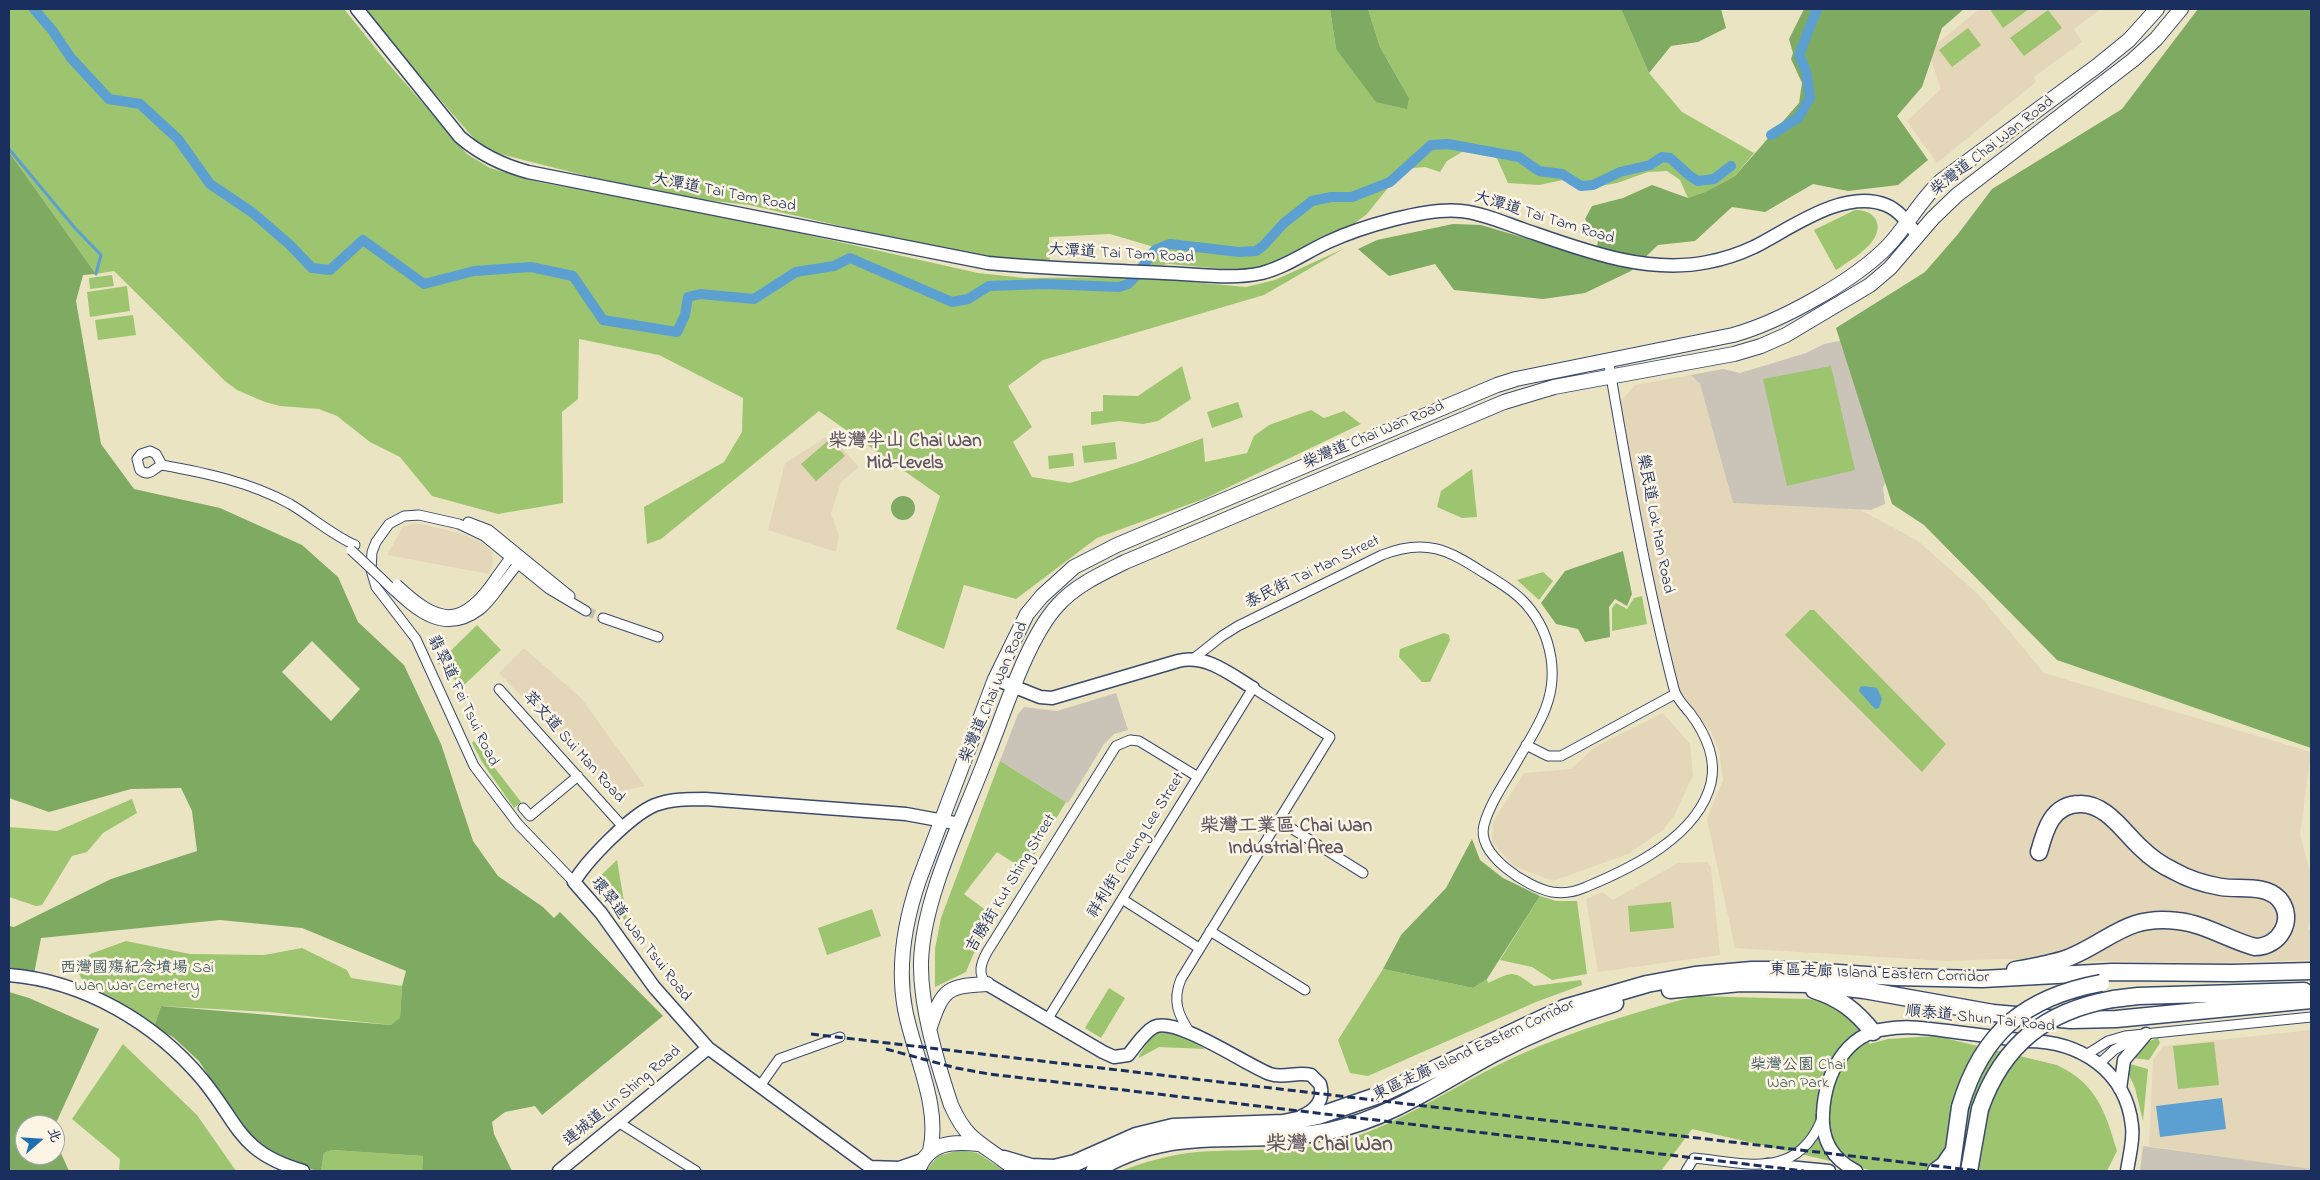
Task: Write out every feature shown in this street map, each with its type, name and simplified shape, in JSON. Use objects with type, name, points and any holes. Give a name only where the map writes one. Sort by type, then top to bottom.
[{"type":"highway","points":[[1947,978],[2002,972],[2057,961],[2085,950],[2120,929],[2145,921],[2185,922],[2255,947],[2264,946],[2274,941],[2285,926],[2284,908],[2278,898],[2271,893],[2262,890],[2220,887],[2179,874],[2148,855],[2107,815],[2090,805],[2073,805],[2055,815],[2047,824],[2039,852]]},
{"type":"highway","name":"東區走廊 Island Eastern Corridor","points":[[1004,1160],[1031,1166],[1054,1168],[1076,1163],[1129,1139],[1166,1129],[1204,1124],[1283,1123],[1318,1116],[1363,1101],[1549,1014],[1592,998],[1646,984],[1695,975],[1768,970],[2012,979],[2112,972],[2311,972]]},
{"type":"highway","points":[[1951,1171],[1960,1107],[1971,1074],[1995,1036],[2012,1020],[2052,996],[2102,983],[2232,973]]},
{"type":"highway","points":[[1778,982],[1804,987],[1838,999],[1855,1011],[1873,1032]]},
{"type":"highway","name":"東區走廊 Island Eastern Corridor","points":[[1094,1171],[1138,1150],[1184,1139],[1305,1135],[1344,1128],[1397,1107],[1529,1036],[1592,1010],[1640,996],[1684,988],[1778,982],[1840,986],[1993,1013],[2071,1020],[2116,1019],[2311,1000]]},
{"type":"highway","points":[[1970,1171],[1980,1109],[1996,1072],[2023,1039],[2060,1014],[2087,1004],[2138,996],[2311,990]]},
{"type":"highway","points":[[1936,1171],[1944,1165],[1953,1152]]},
{"type":"main road","name":"柴灣道 Chai Wan Road","points":[[923,1161],[933,1127],[932,1112],[906,1016],[902,972],[904,940],[909,910],[995,679],[1027,614],[1061,577],[1087,559],[1497,385],[1516,379],[1608,359],[1733,335],[1770,322],[1864,266],[1889,244],[1928,194],[1941,181],[2097,66],[2129,40],[2157,9]]},
{"type":"main road","name":"柴灣道 Chai Wan Road","points":[[1016,1171],[1004,1160],[979,1144],[963,1127],[951,1105],[930,1027],[922,987],[921,962],[924,929],[931,901],[960,824],[1032,645],[1045,622],[1059,604],[1096,576],[1277,496],[1504,402],[1544,389],[1734,354],[1773,341],[1870,285],[1890,268],[1917,235],[1941,210],[1970,184],[2133,60],[2166,28],[2181,9]]},
{"type":"main road","points":[[930,1027],[947,992],[960,985],[987,984]]},
{"type":"main road","points":[[923,1161],[962,1142],[979,1144]]},
{"type":"street","name":"大潭道 Tai Tam Road","points":[[357,9],[460,137],[480,153],[504,164],[538,174],[988,262],[1033,267],[1245,276],[1280,267],[1330,240],[1351,233],[1411,216],[1452,210],[1478,214],[1564,243],[1629,261],[1656,265],[1710,262],[1740,253],[1812,216],[1854,202],[1887,205],[1907,222],[1917,235]]},
{"type":"street","name":"樂民道 Lok Man Road","points":[[1608,359],[1637,523],[1675,694]]},
{"type":"street","points":[[164,466],[223,478],[266,493],[307,514],[344,540],[355,545],[416,602],[436,613],[458,613],[467,610],[499,580],[516,558]]},
{"type":"street","name":"翡翠道 Fei Tsui Road","points":[[574,882],[518,824],[474,766],[416,640],[382,596],[372,576],[372,552],[376,542],[389,524],[411,515],[453,522],[484,536],[587,608]]},
{"type":"street","name":"泰民街 Tai Man Street","points":[[1193,659],[1238,626],[1382,555],[1412,546],[1440,549],[1459,557],[1513,592],[1529,608],[1546,638],[1552,661],[1551,691],[1543,716],[1486,818],[1483,833],[1485,843],[1492,856],[1502,865],[1536,886],[1556,893],[1578,890],[1650,856],[1671,841],[1698,809],[1708,792],[1712,773],[1709,745],[1694,718],[1675,694]]},
{"type":"street","points":[[606,617],[658,637]]},
{"type":"street","points":[[995,679],[1040,697],[1052,698],[1178,661],[1193,659],[1213,665],[1330,737],[1181,979],[1176,995],[1179,1015],[1192,1034]]},
{"type":"street","name":"祥利街 Cheung Lee Street","points":[[1046,1020],[1253,688]]},
{"type":"street","name":"萃文道 Sui Man Road","points":[[499,689],[624,828]]},
{"type":"street","points":[[1526,745],[1548,756],[1555,757],[1568,754],[1675,694]]},
{"type":"street","name":"吉勝街 Kut Shing Street","points":[[987,984],[981,967],[987,952],[1116,746],[1130,740],[1139,741],[1198,777]]},
{"type":"street","points":[[523,808],[532,818],[578,776]]},
{"type":"street","name":"環翠道 Wan Tsui Road","points":[[923,1161],[899,1168],[871,1169],[708,1048],[654,987],[612,928],[574,882],[583,866],[642,812],[656,805],[688,799],[906,814],[942,819],[960,824]]},
{"type":"street","points":[[1278,820],[1363,873]]},
{"type":"street","points":[[1122,899],[1199,948]]},
{"type":"street","points":[[1210,931],[1306,990]]},
{"type":"street","points":[[9,975],[42,980],[68,987],[101,1001],[139,1022],[170,1047],[196,1072],[240,1134],[252,1147],[272,1160],[303,1171]]},
{"type":"street","points":[[987,984],[1046,1020],[1103,1052],[1114,1056],[1128,1055],[1148,1032],[1161,1025],[1173,1026],[1273,1075],[1281,1077],[1307,1074],[1315,1077],[1322,1089],[1321,1098],[1317,1106],[1310,1112],[1283,1123]]},
{"type":"street","points":[[2086,1055],[2108,1041],[2125,1036],[2311,1017]]},
{"type":"street","name":"順泰道 Shun Tai Road","points":[[1822,1118],[1826,1087],[1831,1071],[1852,1044],[1873,1032],[1892,1028],[1918,1028],[2027,1042],[2047,1041],[2075,1048],[2086,1055],[2099,1064],[2120,1089],[2128,1106],[2132,1127],[2127,1171]]},
{"type":"street","points":[[2099,1064],[2114,1050],[2146,1034]]},
{"type":"street","points":[[2120,1089],[2124,1060],[2146,1034]]},
{"type":"street","points":[[760,1086],[779,1059],[840,1037]]},
{"type":"street","name":"連城道 Lin Shing Road","points":[[559,1171],[708,1048]]},
{"type":"street","points":[[1767,1165],[1789,1158],[1808,1144],[1822,1118]]},
{"type":"street","points":[[1822,1118],[1823,1130],[1831,1152],[1840,1161],[1856,1171]]},
{"type":"street","points":[[618,1122],[696,1171]]},
{"type":"street","points":[[1686,1171],[1694,1158],[1829,1171]]},
{"type":"shaded area","points":[[1979,9],[2101,9],[2074,29],[2082,42],[2034,77],[2036,82],[1937,163],[1907,121],[1941,89],[1928,51]]},
{"type":"shaded area","points":[[1844,340],[1888,477],[1883,488],[1885,504],[1871,510],[1733,503],[1700,384],[1691,375],[1723,369],[1740,373],[1806,353],[1824,344]]},
{"type":"shaded area","points":[[1691,375],[1700,384],[1733,503],[1859,509],[1918,541],[1979,595],[2044,673],[2311,752],[2300,835],[2311,876],[2311,919],[2308,929],[2311,931],[2311,960],[2210,963],[2002,959],[1946,961],[1735,948],[1707,819],[1723,780],[1719,750],[1711,732],[1677,687],[1659,607],[1620,402],[1635,385]]},
{"type":"shaded area","points":[[830,435],[859,467],[841,482],[831,514],[839,536],[836,552],[768,530],[785,463]]},
{"type":"shaded area","points":[[417,523],[463,534],[484,544],[490,550],[493,558],[489,574],[387,555],[403,527]]},
{"type":"shaded area","points":[[524,648],[581,698],[645,786],[621,791],[612,790],[499,673]]},
{"type":"shaded area","points":[[1116,693],[1128,730],[1114,734],[1104,744],[1068,803],[1000,761],[1018,714],[1024,707],[1057,711]]},
{"type":"shaded area","points":[[1663,713],[1690,744],[1693,775],[1675,814],[1663,830],[1628,854],[1553,881],[1514,866],[1492,842],[1493,822],[1524,773],[1571,769],[1595,747]]},
{"type":"shaded area","points":[[1707,862],[1711,867],[1720,955],[1598,972],[1586,899],[1602,892],[1613,900],[1678,863]]},
{"type":"shaded area","points":[[2311,1030],[2311,1170],[2149,1146],[2153,1060],[2163,1046]]},
{"type":"shaded area","points":[[2143,1146],[2311,1169],[2311,1171],[2140,1171]]},
{"type":"green space","points":[[9,9],[344,9],[385,60],[467,154],[490,168],[539,182],[746,221],[978,273],[1025,278],[1137,277],[1246,287],[1275,280],[1345,248],[1264,295],[1043,360],[1008,386],[1032,427],[1013,442],[1032,477],[1070,483],[1138,462],[1203,438],[1205,462],[1247,453],[1254,436],[1269,425],[1311,410],[1324,418],[1344,411],[1361,424],[1206,498],[1097,538],[1016,599],[964,585],[944,649],[896,629],[940,496],[819,411],[661,539],[647,544],[644,507],[724,462],[742,432],[743,398],[659,355],[579,339],[578,399],[562,412],[563,503],[498,514],[432,496],[400,457],[370,442],[337,416],[319,409],[280,406],[237,390],[225,381],[114,271],[96,274],[9,152]]},
{"type":"green space","points":[[364,9],[1330,9],[1336,49],[1409,98],[1380,47],[1368,9],[1621,9],[1649,73],[1682,112],[1754,153],[1735,176],[1705,192],[1688,198],[1680,180],[1667,171],[1648,172],[1617,183],[1594,187],[1568,179],[1539,185],[1508,183],[1495,154],[1467,149],[1447,161],[1440,172],[1425,167],[1403,169],[1367,214],[1347,229],[1270,265],[1245,271],[1169,264],[1141,268],[1154,247],[1110,234],[1049,237],[1050,266],[981,258],[749,205],[662,195],[496,153],[477,142]]},
{"type":"green space","points":[[1330,9],[1368,9],[1380,47],[1409,98],[1407,109],[1376,102],[1336,49]]},
{"type":"green space","points":[[1621,9],[1721,9],[1726,28],[1698,42],[1671,46],[1649,73]]},
{"type":"green space","points":[[1804,9],[1964,9],[1942,28],[1922,87],[1897,116],[1928,160],[1898,185],[1848,191],[1813,184],[1765,212],[1732,207],[1695,241],[1658,245],[1631,271],[1585,293],[1543,299],[1454,290],[1435,264],[1389,276],[1358,249],[1377,240],[1453,224],[1481,225],[1596,259],[1598,239],[1585,219],[1592,206],[1623,198],[1652,185],[1688,198],[1705,192],[1735,176],[1799,103],[1802,83],[1791,59],[1793,53],[1789,39]]},
{"type":"green space","points":[[1993,9],[2029,9],[2003,28],[1991,11]]},
{"type":"green space","points":[[2198,9],[2311,9],[2311,748],[2057,660],[1924,525],[1892,504],[1836,328],[1925,272],[1958,234],[1992,189],[2122,109]]},
{"type":"green space","points":[[2048,10],[2062,28],[2024,56],[2010,38]]},
{"type":"green space","points":[[1968,28],[1981,45],[1952,67],[1939,50]]},
{"type":"green space","points":[[9,152],[96,274],[83,275],[76,301],[101,444],[134,489],[220,508],[302,545],[338,577],[358,622],[404,665],[441,744],[473,841],[498,876],[543,907],[554,918],[560,912],[663,1016],[542,1115],[535,1106],[505,1112],[492,1122],[494,1134],[512,1171],[422,1171],[423,1156],[332,1150],[324,1153],[321,1171],[284,1161],[247,1136],[199,1061],[173,1037],[154,1027],[161,1006],[391,1025],[400,1018],[402,986],[406,971],[302,928],[220,920],[41,938],[34,974],[9,967],[9,926],[14,927],[111,879],[197,851],[192,811],[181,788],[131,789],[49,812],[9,798]],"holes":[[[312,641],[360,689],[331,721],[282,672]]]},
{"type":"green space","points":[[1855,210],[1867,212],[1874,217],[1878,228],[1876,235],[1865,250],[1836,270],[1814,230]]},
{"type":"green space","points":[[112,275],[114,286],[90,289],[89,278]]},
{"type":"green space","points":[[127,286],[130,311],[90,317],[87,292]]},
{"type":"green space","points":[[133,315],[136,335],[98,340],[95,320]]},
{"type":"green space","points":[[1182,366],[1191,399],[1158,421],[1143,424],[1119,421],[1091,425],[1091,412],[1103,411],[1103,395],[1138,396]]},
{"type":"green space","points":[[1831,366],[1855,470],[1787,486],[1763,379]]},
{"type":"green space","points":[[1238,402],[1243,417],[1212,428],[1207,412]]},
{"type":"green space","points":[[830,439],[845,456],[816,481],[801,464]]},
{"type":"green space","points":[[1115,442],[1117,459],[1084,463],[1082,446]]},
{"type":"green space","points":[[1073,453],[1074,466],[1049,469],[1048,456]]},
{"type":"green space","points":[[1472,469],[1477,517],[1462,518],[1437,507],[1441,491]]},
{"type":"green space","points":[[903,496],[911,500],[915,508],[911,516],[903,520],[895,516],[891,508],[895,500]]},
{"type":"green space","points":[[1623,551],[1632,594],[1627,606],[1615,599],[1609,607],[1610,637],[1585,642],[1578,629],[1556,624],[1541,603],[1565,571]]},
{"type":"green space","points":[[1543,572],[1553,581],[1539,600],[1517,580]]},
{"type":"green space","points":[[1642,596],[1647,624],[1612,631],[1612,608],[1616,603],[1627,609],[1634,598]]},
{"type":"green space","points":[[1810,610],[1814,610],[1946,744],[1922,772],[1785,635]]},
{"type":"green space","points":[[477,625],[501,650],[462,687],[438,663]]},
{"type":"green space","points":[[1444,633],[1449,635],[1450,640],[1430,682],[1422,682],[1399,657],[1400,649]]},
{"type":"green space","points":[[474,741],[521,802],[514,808],[482,762],[472,743]]},
{"type":"green space","points":[[1000,761],[1066,802],[1025,870],[997,852],[964,894],[995,917],[973,955],[966,972],[935,987],[935,949],[941,918]]},
{"type":"green space","points":[[132,799],[137,813],[103,833],[87,852],[72,856],[42,905],[36,906],[9,897],[9,827],[57,831]]},
{"type":"green space","points":[[1472,839],[1480,860],[1503,878],[1540,896],[1487,979],[1473,988],[1383,969],[1401,935],[1446,888]]},
{"type":"green space","points":[[617,860],[628,925],[596,880]]},
{"type":"green space","points":[[1540,896],[1556,901],[1577,901],[1587,974],[1552,980],[1532,967],[1500,960]]},
{"type":"green space","points":[[1671,902],[1674,928],[1630,932],[1628,906]]},
{"type":"green space","points":[[872,909],[881,936],[827,955],[818,928]]},
{"type":"green space","name":"西灣國殤紀念墳場 Sai Wan War Cemetery","points":[[126,941],[190,954],[264,955],[302,948],[347,970],[351,978],[402,986],[400,1019],[391,1025],[269,1012],[161,1006],[154,1027],[90,992],[77,971],[90,954]]},
{"type":"green space","points":[[1383,969],[1473,988],[1487,979],[1488,983],[1502,976],[1512,974],[1521,977],[1534,986],[1581,980],[1582,985],[1536,1002],[1368,1076],[1350,1073],[1338,1040]]},
{"type":"green space","points":[[1109,988],[1125,998],[1101,1038],[1085,1028]]},
{"type":"green space","points":[[9,992],[29,998],[99,1029],[60,1115],[15,1115],[15,1165],[65,1165],[65,1162],[69,1171],[9,1171]]},
{"type":"green space","name":"柴灣公園 Chai Wan Park","points":[[1696,996],[1808,999],[1842,1006],[1870,1044],[1888,1039],[1936,1036],[2057,1065],[2082,1081],[2098,1100],[2117,1151],[2107,1171],[1874,1171],[1692,1129],[1661,1171],[1121,1171],[1158,1159],[1188,1153],[1275,1150],[1314,1146],[1351,1138],[1394,1121],[1517,1056],[1605,1022]]},
{"type":"green space","points":[[1175,1031],[1205,1049],[1159,1047],[1139,1058],[1154,1032]]},
{"type":"green space","points":[[2158,1038],[2160,1043],[2149,1060],[2132,1058],[2142,1044]]},
{"type":"green space","points":[[2214,1042],[2219,1085],[2178,1089],[2173,1046]]},
{"type":"green space","points":[[123,1044],[197,1115],[236,1171],[119,1171],[120,1159],[72,1119]]},
{"type":"green space","points":[[2130,1064],[2148,1069],[2143,1121],[2135,1088],[2127,1071]]},
{"type":"green space","points":[[332,1150],[423,1156],[422,1171],[321,1171],[324,1153]]},
{"type":"green space","points":[[960,1150],[977,1153],[1005,1171],[926,1171],[938,1156]]},
{"type":"water","points":[[1860,687],[1877,688],[1882,699],[1879,708],[1875,709],[1859,691]]},
{"type":"water","points":[[2222,1098],[2226,1129],[2160,1137],[2156,1106]]},
{"type":"waterway","points":[[34,9],[52,30],[71,58],[109,99],[140,104],[178,139],[210,184],[253,213],[290,245],[312,268],[330,270],[363,240],[424,284],[474,271],[531,267],[573,276],[603,320],[677,332],[685,315],[688,297],[700,294],[754,299],[796,272],[834,266],[850,258],[952,302],[968,299],[989,286],[1045,284],[1119,287],[1128,284],[1136,276]]},
{"type":"waterway","points":[[1771,135],[1798,118],[1810,98],[1806,71],[1799,55],[1817,9]]},
{"type":"waterway","points":[[1142,267],[1155,250],[1170,244],[1239,252],[1256,251],[1284,223],[1312,201],[1331,197],[1352,197],[1390,182],[1431,145],[1448,144],[1519,157],[1539,171],[1562,174],[1581,186],[1593,185],[1620,172],[1650,165],[1662,157],[1670,158],[1698,181],[1714,179],[1731,166]]},
{"type":"waterway","points":[[9,149],[74,227],[101,255],[96,274]]},
{"type":"tunnel","points":[[586,611],[603,618]]},
{"type":"railway","points":[[811,1034],[1979,1171]]},
{"type":"railway","points":[[886,1049],[956,1068],[989,1074],[1804,1171]]},
{"type":"district","name":"柴灣半山 Chai Wan Mid-Levels","points":[[905,454]]},
{"type":"district","name":"柴灣工業區 Chai Wan Industrial Area","points":[[1286,839]]},
{"type":"district","name":"柴灣 Chai Wan","points":[[1329,1147]]}]
